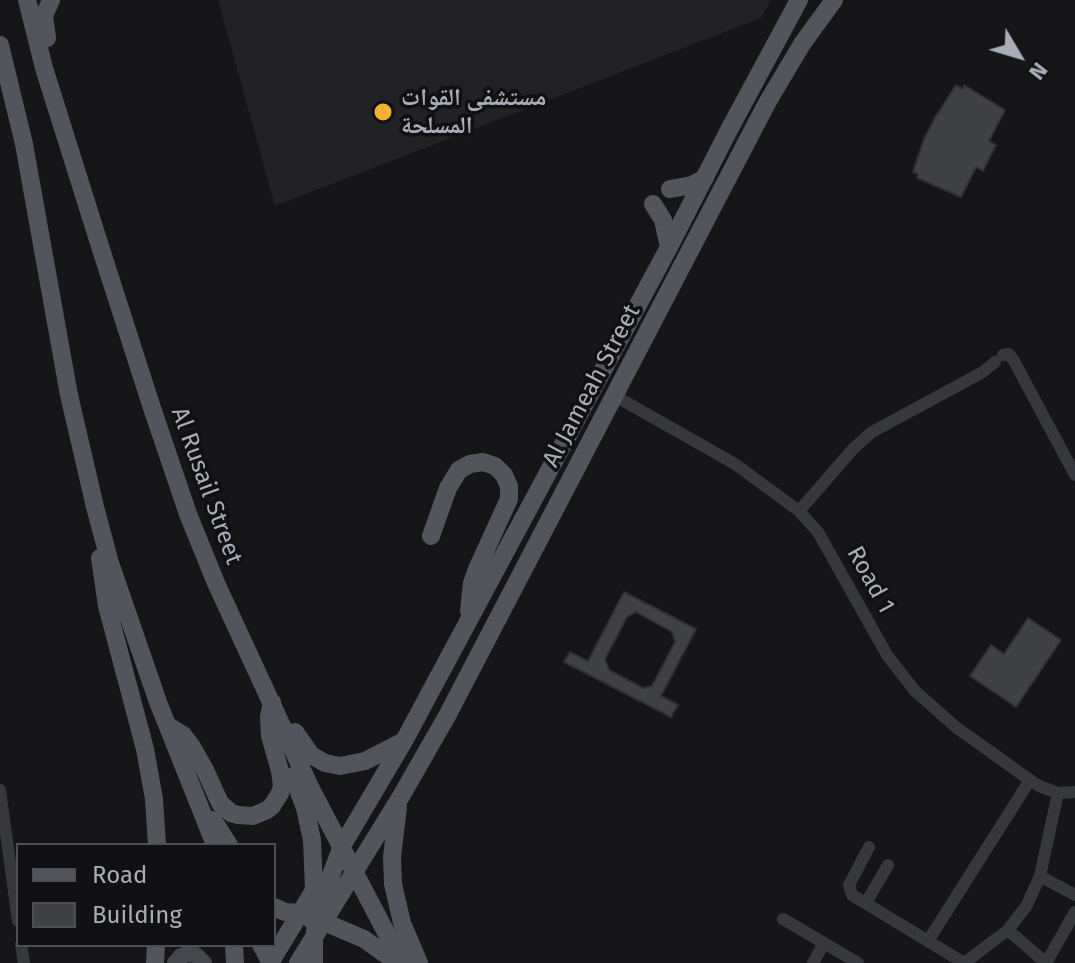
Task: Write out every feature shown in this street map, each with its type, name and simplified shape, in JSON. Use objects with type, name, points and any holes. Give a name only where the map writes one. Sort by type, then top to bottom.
[{"type":"main road","name":"Al Rusail Street","points":[[27,0],[44,68],[188,514],[216,583],[311,789],[402,963]]},
{"type":"main road","points":[[44,68],[48,51],[44,16],[51,0]]},
{"type":"main road","name":"Al Jameah Street","points":[[342,846],[404,741],[799,0]]},
{"type":"main road","name":"Al Jameah Street","points":[[313,918],[355,871],[400,798],[488,640],[767,103],[802,44],[834,0]]},
{"type":"main road","points":[[0,45],[24,144],[69,395],[110,563],[158,702],[214,843]]},
{"type":"main road","points":[[670,189],[692,185],[705,178]]},
{"type":"main road","points":[[653,204],[663,220],[669,247]]},
{"type":"main road","points":[[431,536],[448,488],[459,470],[483,462],[495,466],[504,475],[509,486],[509,499],[477,569],[467,623]]},
{"type":"main road","points":[[95,507],[107,606],[145,749],[154,799],[157,843]]},
{"type":"main road","points":[[252,659],[271,685],[301,742],[318,760],[333,765],[348,765],[365,761],[404,741]]},
{"type":"main road","points":[[167,725],[183,735],[192,747],[220,803],[231,813],[253,816],[272,806],[282,786],[271,746],[269,717],[272,702]]},
{"type":"main road","points":[[281,722],[282,743],[309,822],[313,853],[314,963]]},
{"type":"main road","points":[[167,725],[176,773],[202,843]]},
{"type":"main road","points":[[400,798],[393,844],[393,884],[402,923],[419,963]]},
{"type":"main road","points":[[199,807],[216,824],[228,843]]},
{"type":"main road","points":[[314,890],[342,846]]},
{"type":"main road","points":[[296,963],[342,846]]},
{"type":"main road","points":[[276,908],[313,918],[364,939],[395,963]]},
{"type":"main road","points":[[270,963],[313,918]]},
{"type":"main road","points":[[175,963],[188,954],[196,955],[204,963]]},
{"type":"street","points":[[799,511],[853,449],[872,432],[983,372],[999,358],[1009,354],[1075,475]]},
{"type":"street","name":"Road 1","points":[[615,396],[756,477],[799,511],[818,532],[887,655],[926,702],[1039,786],[1058,793],[1075,792]]},
{"type":"street","points":[[928,941],[1030,780]]},
{"type":"street","points":[[0,790],[16,906]]},
{"type":"street","points":[[869,847],[849,885],[852,895],[964,963],[1008,930],[1027,905],[1040,876],[1058,793]]},
{"type":"street","points":[[866,903],[888,865]]},
{"type":"street","points":[[1040,876],[1075,895]]},
{"type":"street","points":[[1008,930],[1046,963],[1075,912]]},
{"type":"street","points":[[783,919],[858,963]]},
{"type":"street","points":[[813,963],[824,943]]},
{"type":"shaded area","name":"مستشفى القوات المسلحة","points":[[218,0],[771,0],[761,18],[275,206]]},
{"type":"building","points":[[956,85],[963,89],[964,85],[1005,110],[989,141],[996,145],[983,171],[976,167],[961,197],[917,178],[918,174],[913,172],[924,139]]},
{"type":"building","points":[[624,592],[696,629],[661,696],[678,705],[671,717],[564,662],[570,652],[588,661]],"holes":[[[636,612],[672,632],[675,642],[652,686],[643,688],[609,670],[605,659],[627,617]]]},
{"type":"building","points":[[1028,618],[1061,640],[1016,707],[970,676],[991,645],[1004,654]]},
{"type":"place","name":"مستشفى القوات المسلحة","points":[[383,112]]}]
